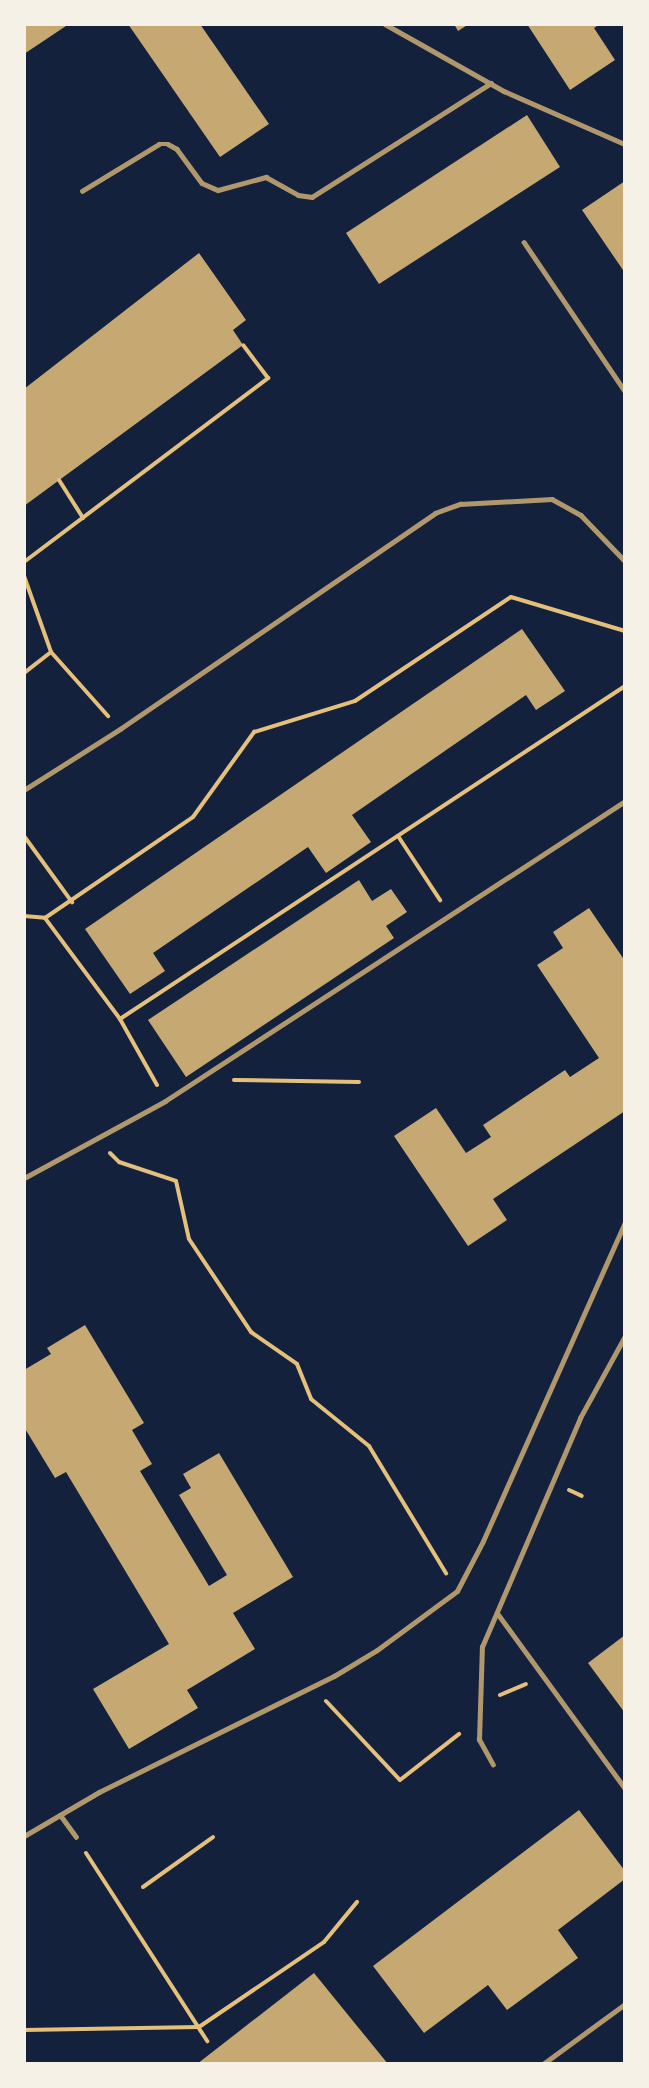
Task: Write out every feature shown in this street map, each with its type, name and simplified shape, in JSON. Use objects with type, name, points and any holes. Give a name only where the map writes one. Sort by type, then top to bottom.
[{"type":"street","points":[[24,1178],[165,1101],[625,801]]},
{"type":"street","points":[[24,1836],[60,1815],[307,1689],[377,1650],[457,1591],[483,1541],[625,1222]]},
{"type":"street","points":[[60,1815],[76,1838]]},
{"type":"lane","points":[[385,24],[491,83],[625,144]]},
{"type":"lane","points":[[82,191],[159,144],[168,144],[177,149],[202,183],[218,190],[266,177],[298,195],[312,197],[491,83]]},
{"type":"lane","points":[[524,242],[625,391]]},
{"type":"lane","points":[[24,789],[120,729],[398,536],[435,513],[460,504],[552,499],[581,515],[625,561]]},
{"type":"lane","points":[[492,1765],[478,1740],[482,1647],[580,1418],[625,1336]]},
{"type":"lane","points":[[498,1614],[541,1677],[625,1788]]},
{"type":"lane","points":[[543,2064],[625,2004]]},
{"type":"lane","points":[[554,2064],[555,2056]]},
{"type":"path","points":[[24,562],[268,378],[243,345]]},
{"type":"path","points":[[59,480],[83,518]]},
{"type":"path","points":[[24,576],[51,652],[120,729]]},
{"type":"path","points":[[24,916],[45,918],[72,902],[193,817],[254,732],[355,701],[511,597],[625,631]]},
{"type":"path","points":[[24,673],[51,652]]},
{"type":"path","points":[[120,1019],[625,686]]},
{"type":"path","points":[[25,837],[72,902]]},
{"type":"path","points":[[398,837],[450,915]]},
{"type":"path","points":[[45,918],[120,1019],[165,1101]]},
{"type":"path","points":[[197,1080],[359,1082]]},
{"type":"path","points":[[95,1139],[119,1162],[176,1181],[189,1239],[250,1332],[297,1364],[311,1399],[369,1446],[457,1591]]},
{"type":"path","points":[[307,1689],[324,1699],[400,1780],[455,1741],[479,1704],[541,1677]]},
{"type":"path","points":[[143,1887],[213,1837]]},
{"type":"path","points":[[76,1838],[207,2041]]},
{"type":"path","points":[[24,2030],[199,2027],[324,1942],[357,1902]]},
{"type":"building","points":[[24,24],[69,24],[24,54]]},
{"type":"building","points":[[128,24],[200,24],[269,124],[220,157]]},
{"type":"building","points":[[454,24],[469,24],[458,31]]},
{"type":"building","points":[[527,24],[600,24],[594,28],[615,60],[570,90]]},
{"type":"building","points":[[527,115],[560,167],[379,284],[346,233]]},
{"type":"building","points":[[625,181],[625,273],[582,210]]},
{"type":"building","points":[[199,253],[246,320],[233,330],[243,345],[24,506],[24,389]]},
{"type":"building","points":[[522,629],[565,691],[536,710],[526,695],[352,815],[371,842],[326,873],[308,847],[153,953],[165,971],[130,994],[85,929]]},
{"type":"building","points":[[359,880],[372,901],[391,889],[407,912],[386,926],[394,938],[186,1077],[148,1020]]},
{"type":"building","points":[[589,908],[625,961],[625,1111],[493,1199],[507,1220],[468,1246],[394,1136],[436,1108],[466,1153],[491,1137],[483,1125],[565,1070],[570,1077],[599,1058],[537,965],[563,948],[553,932]]},
{"type":"building","points":[[85,1325],[144,1423],[132,1430],[152,1464],[140,1471],[209,1586],[227,1575],[179,1495],[191,1488],[183,1474],[219,1453],[293,1577],[233,1613],[255,1649],[187,1690],[198,1708],[129,1749],[93,1689],[169,1644],[66,1472],[55,1478],[24,1427],[24,1370],[51,1354],[47,1348]]},
{"type":"building","points":[[625,1635],[625,1713],[588,1663]]},
{"type":"building","points":[[579,1810],[625,1871],[625,1879],[558,1930],[578,1958],[507,2010],[488,1985],[424,2033],[373,1966]]},
{"type":"building","points":[[314,1973],[388,2064],[197,2064]]}]
